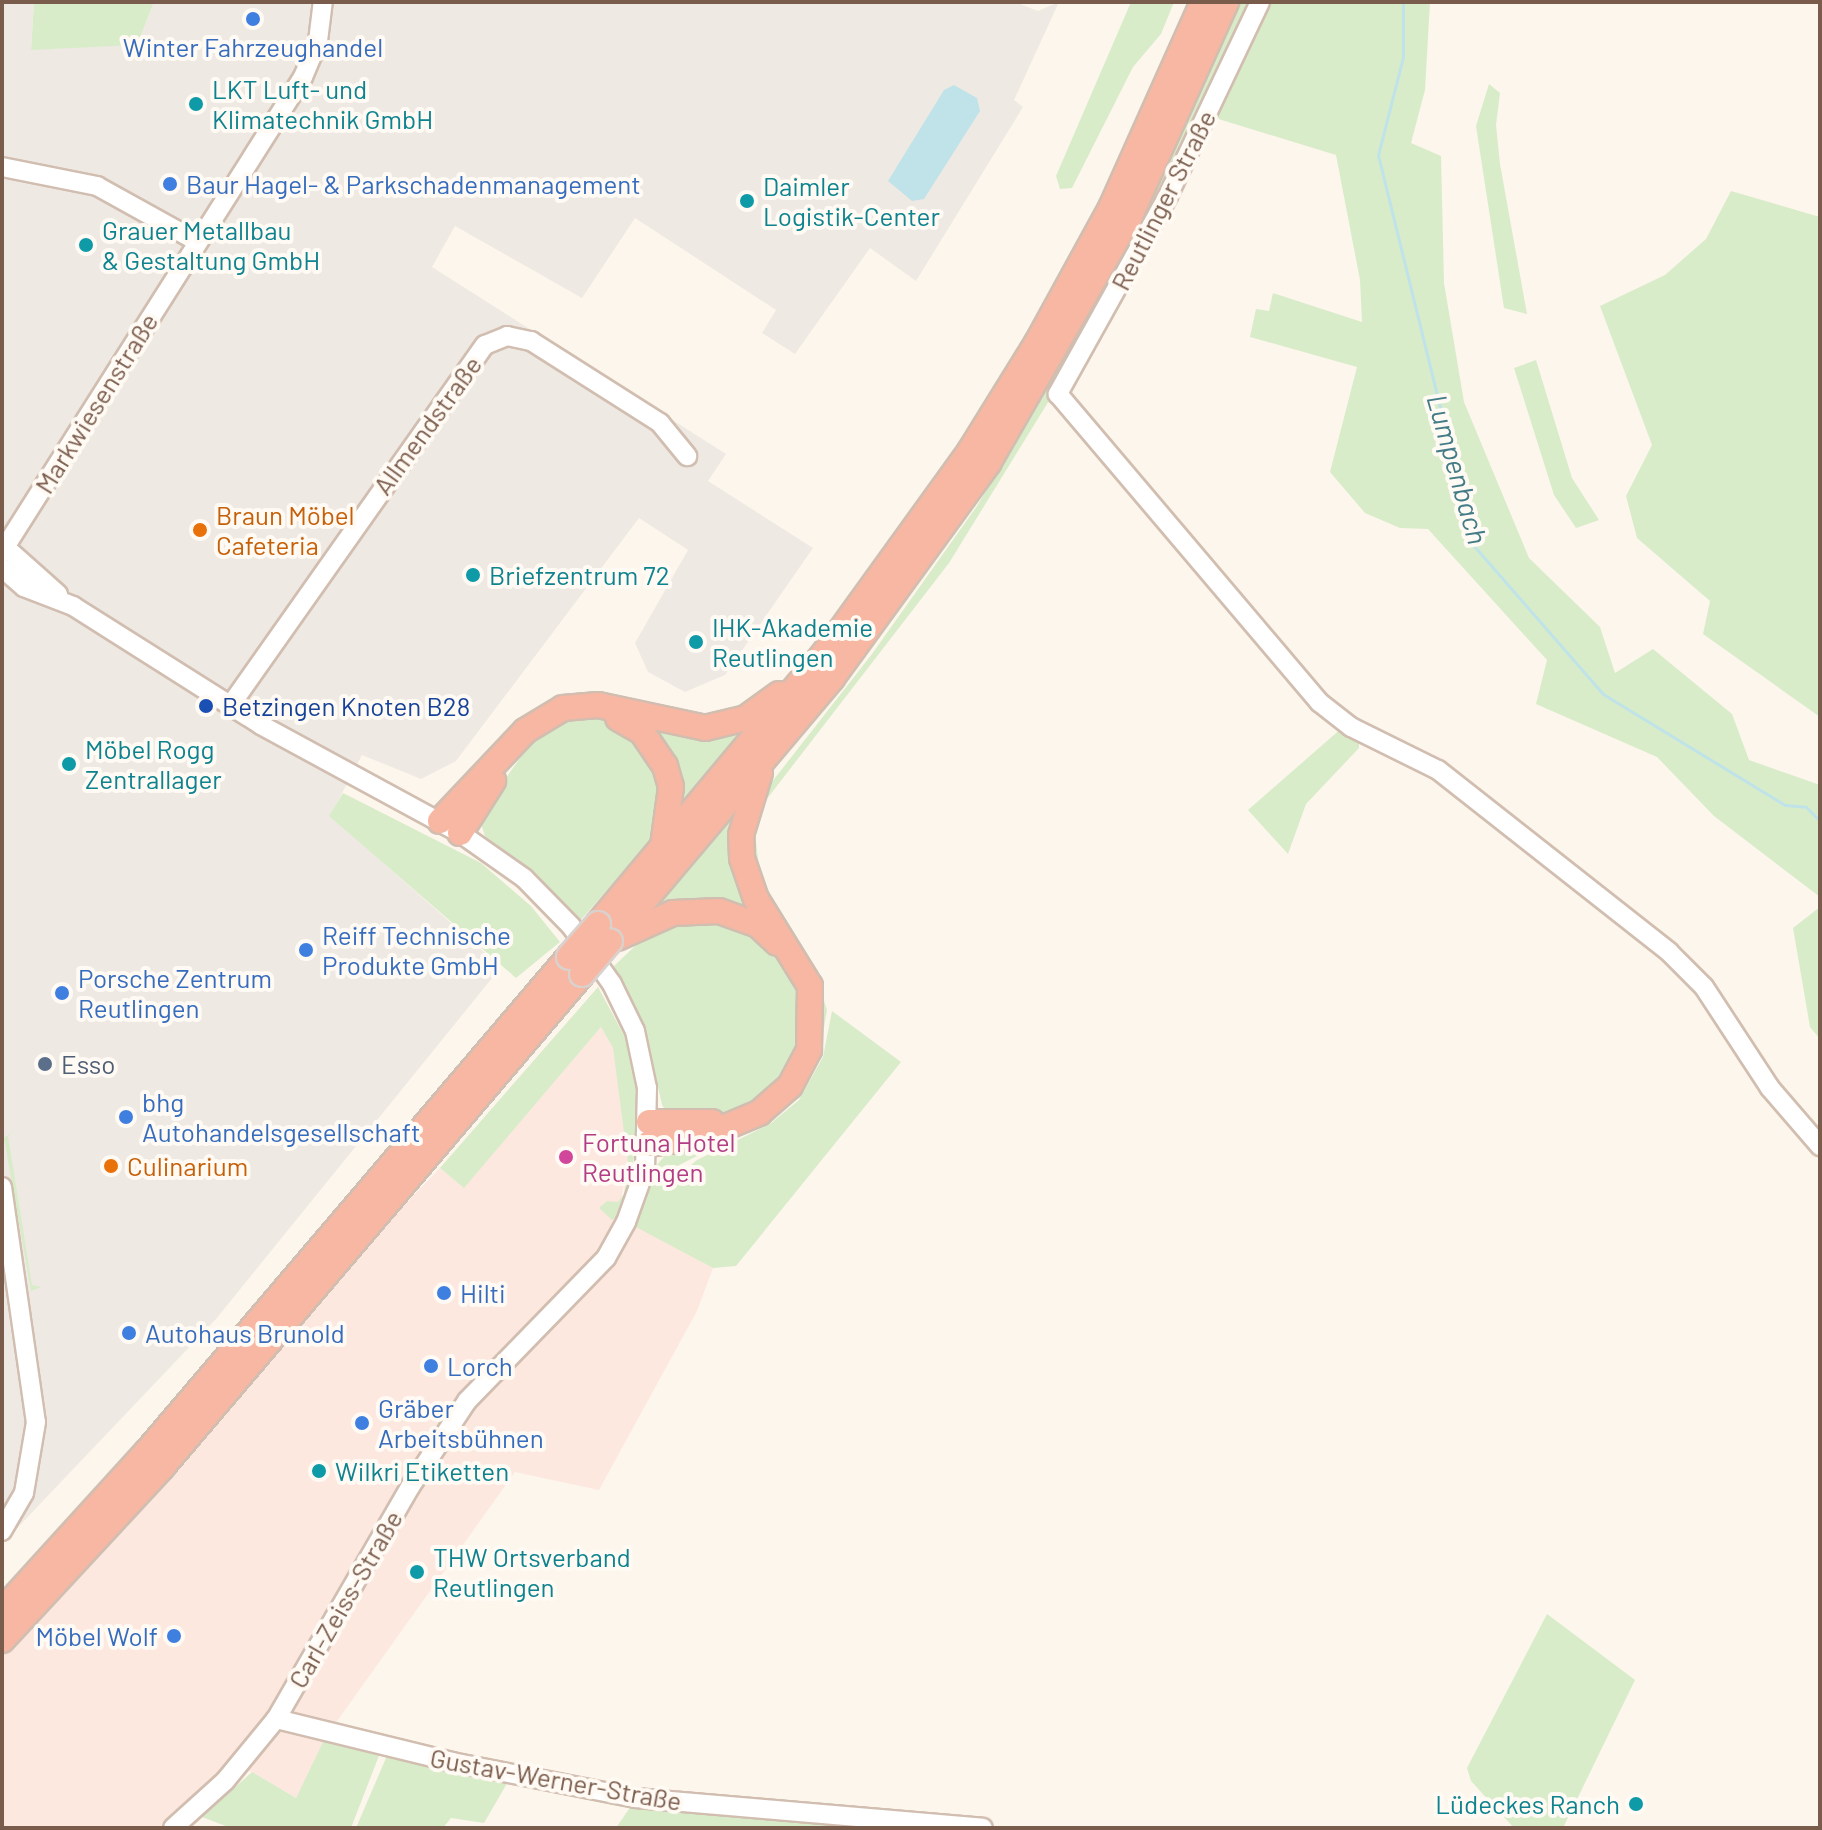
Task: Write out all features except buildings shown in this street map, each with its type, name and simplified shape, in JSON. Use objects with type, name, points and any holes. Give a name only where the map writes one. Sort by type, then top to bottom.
[{"type":"highway","points":[[606,935],[663,846],[802,681],[917,530],[1037,343],[1123,183],[1203,2]]},
{"type":"highway","points":[[2,1611],[765,758],[916,568],[1033,391],[1141,192],[1226,2]]},
{"type":"highway","points":[[450,827],[525,731],[563,708],[598,705],[685,727],[714,727],[746,718],[802,681]]},
{"type":"highway","points":[[450,827],[532,735],[556,719],[590,712],[630,723],[656,747],[671,787],[663,846]]},
{"type":"highway","points":[[648,1133],[704,1136],[759,1113],[790,1086],[809,1050],[810,986],[756,899],[742,858],[741,835],[765,758]]},
{"type":"highway","points":[[606,935],[673,913],[719,911],[758,925],[773,938],[804,988],[807,1028],[802,1049],[771,1096],[720,1121],[648,1133]]},
{"type":"highway","points":[[2,1640],[162,1467],[576,966]]},
{"type":"street","name":"Markwiesenstraße","points":[[4,550],[310,65],[323,2]]},
{"type":"street","name":"Reutlinger Straße","points":[[1260,2],[1168,196],[1058,394],[1319,702],[1351,727],[1438,770],[1669,952],[1704,987],[1770,1088],[1820,1146]]},
{"type":"street","points":[[2,167],[97,186],[198,242]]},
{"type":"street","name":"Allmendstraße","points":[[230,706],[474,358],[497,338],[518,336],[543,348],[660,423],[687,456]]},
{"type":"street","points":[[4,550],[73,606],[230,706],[450,827],[541,893],[612,984],[643,1059],[648,1133]]},
{"type":"street","points":[[2,568],[24,587],[73,606]]},
{"type":"street","points":[[2,590],[24,587]]},
{"type":"street","name":"Carl-Zeiss-Straße","points":[[173,1828],[233,1773],[276,1719],[454,1419],[606,1258],[634,1204],[648,1133]]},
{"type":"street","points":[[2,1187],[36,1422],[24,1493],[2,1531]]},
{"type":"street","name":"Gustav-Werner-Straße","points":[[276,1719],[329,1734],[636,1798],[983,1828]]},
{"type":"shaded area","points":[[2,2],[34,2],[31,49],[137,45],[154,2],[1015,2],[1038,11],[1059,2],[1014,100],[1023,107],[916,281],[870,248],[795,354],[762,333],[776,310],[635,218],[582,298],[455,226],[432,267],[726,454],[708,481],[813,548],[725,675],[685,692],[648,672],[635,643],[688,550],[639,518],[456,761],[421,779],[362,755],[330,816],[501,967],[216,1319],[2,1544]]},
{"type":"shaded area","points":[[601,1027],[613,1048],[625,1112],[628,1163],[618,1216],[713,1268],[697,1311],[599,1490],[515,1472],[330,1731],[296,1798],[236,1763],[168,1828],[2,1828],[2,1654],[170,1476],[356,1255],[440,1168],[464,1187]]},
{"type":"green space","points":[[34,2],[154,2],[137,45],[31,50]]},
{"type":"green space","points":[[1131,2],[1174,2],[1161,34],[1133,67],[1072,188],[1060,189],[1056,176]]},
{"type":"green space","points":[[1238,2],[1254,2],[1203,114],[1055,391],[949,563],[763,804],[755,833],[760,877],[812,962],[827,1010],[822,1039],[805,1082],[757,1125],[664,1173],[656,1166],[669,1151],[762,1116],[804,1072],[812,1052],[818,1008],[805,965],[753,877],[748,847],[757,801],[872,654],[977,506],[1093,310],[1165,169]]},
{"type":"green space","points":[[1265,2],[1430,2],[1425,90],[1411,143],[1441,156],[1444,283],[1464,402],[1529,558],[1600,627],[1615,673],[1653,649],[1732,714],[1749,760],[1820,785],[1820,897],[1714,816],[1657,757],[1536,704],[1547,660],[1428,529],[1400,528],[1365,513],[1330,472],[1357,367],[1250,337],[1256,309],[1269,311],[1273,293],[1362,322],[1360,280],[1336,155],[1212,117]]},
{"type":"green space","points":[[1489,84],[1500,93],[1496,125],[1500,164],[1527,314],[1504,308],[1476,126]]},
{"type":"green space","points":[[1731,191],[1820,217],[1820,717],[1703,634],[1710,601],[1637,538],[1626,496],[1652,445],[1600,306],[1665,275],[1706,239]]},
{"type":"green space","points":[[1536,360],[1572,478],[1599,520],[1576,528],[1554,495],[1514,368]]},
{"type":"green space","points":[[576,718],[614,721],[662,767],[661,828],[580,921],[549,887],[485,836],[482,827],[482,812],[525,751],[545,732]]},
{"type":"green space","points":[[648,724],[749,725],[676,825]]},
{"type":"green space","points":[[1343,727],[1359,740],[1359,748],[1306,804],[1288,854],[1248,810]]},
{"type":"green space","points":[[343,793],[481,863],[531,906],[560,942],[516,978],[329,816]]},
{"type":"green space","points":[[746,794],[759,914],[637,926]]},
{"type":"green space","points":[[1820,907],[1820,1039],[1810,1027],[1793,928]]},
{"type":"green space","points":[[695,915],[771,941],[801,989],[800,1048],[782,1079],[754,1104],[720,1118],[669,1115],[662,1105],[645,1029],[614,966],[656,926]]},
{"type":"green space","points":[[598,987],[626,1039],[638,1096],[632,1181],[618,1216],[612,1220],[599,1208],[607,1201],[618,1202],[624,1194],[628,1163],[613,1048],[601,1027],[464,1188],[440,1168]]},
{"type":"green space","points":[[832,1011],[901,1062],[736,1266],[713,1268],[634,1226],[654,1173],[679,1175],[697,1160],[770,1124],[799,1100],[823,1057]]},
{"type":"green space","points":[[16,1129],[8,1136],[32,1285],[41,1287],[31,1291],[4,1138]]},
{"type":"green space","points":[[1547,1614],[1635,1680],[1563,1828],[1514,1828],[1471,1781],[1467,1768]]},
{"type":"green space","points":[[326,1736],[380,1753],[351,1828],[231,1828],[202,1817],[252,1772],[296,1798]]},
{"type":"green space","points":[[389,1751],[509,1780],[484,1823],[451,1818],[443,1828],[356,1828]]},
{"type":"green space","points":[[633,1803],[933,1828],[616,1828]]},
{"type":"water","points":[[954,85],[977,98],[980,111],[924,199],[912,201],[888,181],[944,90]]},
{"type":"waterway","name":"Lumpenbach","points":[[1403,2],[1403,57],[1378,155],[1474,546],[1603,694],[1785,805],[1806,807],[1820,821]]},
{"type":"place","name":"Winter Fahrzeughandel","points":[[253,19]]},
{"type":"place","name":"LKT Luft- und Klimatechnik GmbH","points":[[196,104]]},
{"type":"place","name":"Baur Hagel- & Parkschadenmanagement","points":[[170,184]]},
{"type":"place","name":"Daimler Logistik-Center","points":[[747,201]]},
{"type":"place","name":"Grauer Metallbau & Gestaltung GmbH","points":[[86,245]]},
{"type":"place","name":"Braun Möbel Cafeteria","points":[[200,530]]},
{"type":"place","name":"Briefzentrum 72","points":[[473,575]]},
{"type":"place","name":"IHK-Akademie Reutlingen","points":[[696,642]]},
{"type":"place","name":"Betzingen Knoten B28","points":[[206,706]]},
{"type":"place","name":"Möbel Rogg Zentrallager","points":[[69,764]]},
{"type":"place","name":"Reiff Technische Produkte GmbH","points":[[306,950]]},
{"type":"place","name":"Porsche Zentrum Reutlingen","points":[[62,993]]},
{"type":"place","name":"Esso","points":[[45,1064]]},
{"type":"place","name":"bhg Autohandelsgesellschaft","points":[[126,1117]]},
{"type":"place","name":"Fortuna Hotel Reutlingen","points":[[566,1157]]},
{"type":"place","name":"Culinarium","points":[[111,1166]]},
{"type":"place","name":"Hilti","points":[[444,1293]]},
{"type":"place","name":"Autohaus Brunold","points":[[129,1333]]},
{"type":"place","name":"Lorch","points":[[431,1366]]},
{"type":"place","name":"Gräber Arbeitsbühnen","points":[[362,1423]]},
{"type":"place","name":"Wilkri Etiketten","points":[[319,1471]]},
{"type":"place","name":"THW Ortsverband Reutlingen","points":[[417,1572]]},
{"type":"place","name":"Möbel Wolf","points":[[174,1636]]},
{"type":"place","name":"Lüdeckes Ranch","points":[[1636,1804]]}]
